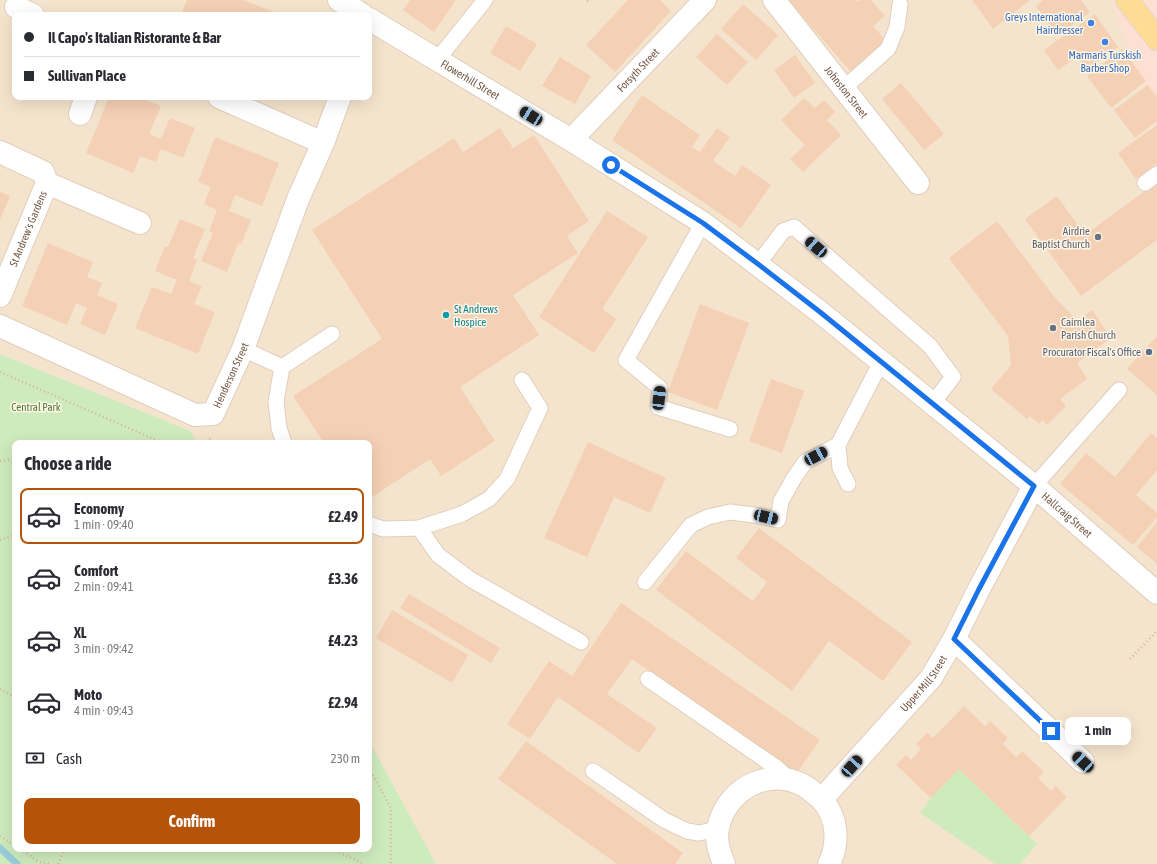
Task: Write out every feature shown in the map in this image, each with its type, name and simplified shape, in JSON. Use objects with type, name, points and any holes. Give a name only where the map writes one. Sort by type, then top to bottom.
[{"type":"main road","points":[[1127,0],[1157,39]]},
{"type":"street","points":[[339,0],[358,12]]},
{"type":"street","name":"Forsyth Street","points":[[571,140],[705,0]]},
{"type":"street","name":"Johnston Street","points":[[774,0],[918,183]]},
{"type":"street","name":"Flowerhill Street","points":[[372,20],[571,140]]},
{"type":"street","points":[[227,100],[323,143]]},
{"type":"street","name":"Henderson Street","points":[[0,326],[195,415],[213,414],[243,349],[298,199],[323,143],[339,100]]},
{"type":"street","name":"Hallcraig Street","points":[[571,140],[703,223],[758,264],[820,312],[1034,486],[1157,593]]},
{"type":"street","name":"St Andrew's Gardens","points":[[0,152],[43,172],[47,183],[0,296]]},
{"type":"street","name":"St Andrew's Gardens","points":[[47,183],[140,223]]},
{"type":"street","name":"Upper Mill Street","points":[[822,800],[931,678],[954,639],[1034,486]]},
{"type":"street","points":[[954,639],[1083,762]]},
{"type":"street","points":[[724,864],[718,849],[717,829],[724,811],[735,795],[751,784],[770,778],[789,779],[807,787],[822,800],[832,816],[836,836],[834,856],[829,864]]},
{"type":"lane","points":[[438,60],[485,0]]},
{"type":"lane","points":[[844,88],[888,49],[897,28],[900,4]]},
{"type":"lane","points":[[703,223],[626,360],[660,388],[658,407],[730,429]]},
{"type":"lane","points":[[758,264],[783,231],[794,227],[930,346],[953,377],[932,404]]},
{"type":"lane","points":[[283,440],[279,428],[276,402],[282,366],[332,334]]},
{"type":"lane","points":[[243,349],[282,366]]},
{"type":"lane","points":[[848,484],[840,468],[838,445],[880,362]]},
{"type":"lane","points":[[372,525],[383,529],[418,528],[462,514],[489,499],[507,479],[540,408],[522,380]]},
{"type":"lane","points":[[1034,486],[1120,390]]},
{"type":"lane","points":[[645,582],[691,525],[708,517],[730,512],[778,520],[781,501],[805,462],[838,445]]},
{"type":"lane","points":[[418,528],[438,555],[470,579],[581,642]]},
{"type":"lane","points":[[648,679],[777,768],[789,779]]},
{"type":"lane","points":[[593,771],[664,820],[687,831],[699,833],[717,829]]},
{"type":"path","points":[[0,372],[156,440]]},
{"type":"path","points":[[0,461],[12,461]]},
{"type":"path","points":[[0,540],[12,536]]},
{"type":"path","points":[[1130,659],[1157,631]]},
{"type":"path","points":[[0,689],[12,695]]},
{"type":"path","points":[[372,773],[391,808],[391,864]]},
{"type":"path","points":[[0,836],[12,844]]},
{"type":"path","points":[[24,852],[39,862],[50,864]]},
{"type":"path","points":[[58,864],[63,852]]},
{"type":"path","points":[[338,852],[364,864]]},
{"type":"shaded area","points":[[0,0],[1112,0],[1157,130],[1157,864],[0,864]]},
{"type":"shaded area","points":[[1112,0],[1157,0],[1157,130]]},
{"type":"green space","name":"Central Park","points":[[0,354],[190,431],[196,440],[12,440],[12,852],[372,852],[372,747],[436,864],[0,864]]},
{"type":"green space","points":[[959,769],[1037,844],[1020,864],[995,864],[920,813],[931,798]]},
{"type":"building","points":[[187,0],[243,0],[274,12],[182,12]]},
{"type":"building","points":[[410,0],[456,0],[434,32],[403,10]]},
{"type":"building","points":[[628,0],[660,0],[671,11],[615,72],[586,45]]},
{"type":"building","points":[[788,0],[855,0],[857,2],[860,0],[871,0],[885,16],[873,26],[887,42],[852,73]]},
{"type":"building","points":[[972,0],[1030,0],[993,29]]},
{"type":"building","points":[[1043,0],[1081,0],[1090,12],[1058,35],[1036,6]]},
{"type":"building","points":[[743,4],[778,35],[756,60],[721,29]]},
{"type":"building","points":[[1095,14],[1118,47],[1086,70],[1077,57],[1058,70],[1044,50]]},
{"type":"building","points":[[506,26],[537,44],[520,71],[490,53]]},
{"type":"building","points":[[717,34],[748,62],[727,85],[696,57]]},
{"type":"building","points":[[1122,49],[1146,81],[1111,108],[1087,76]]},
{"type":"building","points":[[795,55],[815,83],[794,98],[774,70]]},
{"type":"building","points":[[560,57],[591,76],[575,104],[542,86]]},
{"type":"building","points":[[901,83],[944,134],[924,150],[882,99]]},
{"type":"building","points":[[1148,85],[1157,97],[1157,121],[1135,138],[1114,110]]},
{"type":"building","points":[[642,95],[700,135],[692,147],[700,152],[717,128],[730,137],[713,161],[735,176],[742,165],[771,185],[741,228],[612,140]]},
{"type":"building","points":[[804,98],[815,108],[824,100],[835,112],[827,120],[841,135],[803,172],[790,159],[805,145],[781,120]]},
{"type":"building","points":[[108,100],[146,100],[161,106],[149,134],[161,139],[170,118],[195,128],[183,158],[161,149],[156,162],[140,156],[133,173],[86,153]]},
{"type":"building","points":[[1157,125],[1157,163],[1136,179],[1118,153]]},
{"type":"building","name":"St Andrews Hospice","points":[[500,128],[513,148],[534,135],[589,221],[567,236],[578,253],[513,295],[539,335],[460,387],[495,441],[441,476],[430,459],[372,497],[372,440],[322,440],[293,396],[382,339],[312,230],[454,138],[463,152]]},
{"type":"building","points":[[215,137],[279,163],[262,206],[235,195],[229,211],[251,220],[241,244],[238,243],[227,272],[201,261],[213,233],[209,231],[217,210],[204,204],[211,187],[198,182]]},
{"type":"building","name":"Airdrie Baptist Church","points":[[1157,182],[1157,240],[1081,296],[1025,219],[1057,196],[1085,235]]},
{"type":"building","points":[[0,192],[10,196],[0,220]]},
{"type":"building","points":[[607,211],[648,237],[602,309],[616,319],[594,353],[539,317]]},
{"type":"building","points":[[180,219],[205,229],[193,258],[197,260],[189,281],[202,286],[194,304],[215,312],[198,354],[135,328],[152,287],[171,294],[177,280],[155,271],[165,246],[168,247]]},
{"type":"building","name":"Cairnlea Parish Church","points":[[997,221],[1056,299],[1078,321],[1092,310],[1111,338],[1077,363],[1087,379],[1060,399],[1066,406],[1047,425],[1042,420],[1039,424],[1030,416],[1027,419],[991,389],[1011,365],[1008,336],[949,258]]},
{"type":"building","points":[[48,243],[93,262],[87,277],[102,283],[97,295],[118,304],[105,335],[80,324],[87,308],[76,303],[67,325],[22,306]]},
{"type":"building","points":[[700,304],[749,323],[717,410],[668,392]]},
{"type":"building","name":"Procurator Fiscal's Office","points":[[1157,336],[1157,395],[1127,369]]},
{"type":"building","points":[[771,379],[804,391],[782,453],[749,441]]},
{"type":"building","points":[[1151,433],[1157,438],[1157,470],[1136,495],[1157,513],[1157,517],[1133,545],[1060,484],[1086,453],[1115,477]]},
{"type":"building","points":[[588,442],[666,478],[650,513],[614,497],[587,557],[544,538]]},
{"type":"building","points":[[1157,522],[1157,564],[1137,547]]},
{"type":"building","points":[[759,528],[912,642],[883,681],[829,641],[792,691],[656,590],[686,551],[753,601],[767,582],[736,558]]},
{"type":"building","points":[[409,594],[500,648],[491,663],[400,608]]},
{"type":"building","points":[[621,603],[820,740],[796,774],[632,659],[607,694],[657,728],[639,753],[558,697],[530,739],[507,724],[549,661],[572,676]]},
{"type":"building","points":[[392,610],[468,655],[452,683],[376,638]]},
{"type":"building","points":[[964,706],[985,726],[990,721],[1008,738],[1003,744],[1016,757],[1022,751],[1044,772],[1038,778],[1051,791],[1056,786],[1067,797],[1029,836],[959,769],[931,798],[896,765],[906,755],[911,760],[921,749],[916,744],[927,733],[933,738]]},
{"type":"building","points":[[526,741],[683,853],[675,864],[617,864],[498,779]]},
{"type":"waterway","points":[[0,848],[17,864]]},
{"type":"place","name":"Greys International Hairdresser","points":[[1091,23]]},
{"type":"place","name":"Marmaris Turskish Barber Shop","points":[[1105,42]]},
{"type":"place","name":"Airdrie Baptist Church","points":[[1098,237]]},
{"type":"place","name":"St Andrews Hospice","points":[[446,315]]},
{"type":"place","name":"Cairnlea Parish Church","points":[[1053,328]]},
{"type":"place","name":"Procurator Fiscal's Office","points":[[1149,352]]},
{"type":"route","points":[[611,165],[703,223],[758,264],[820,312],[1034,486],[954,639],[1051,731]]}]
